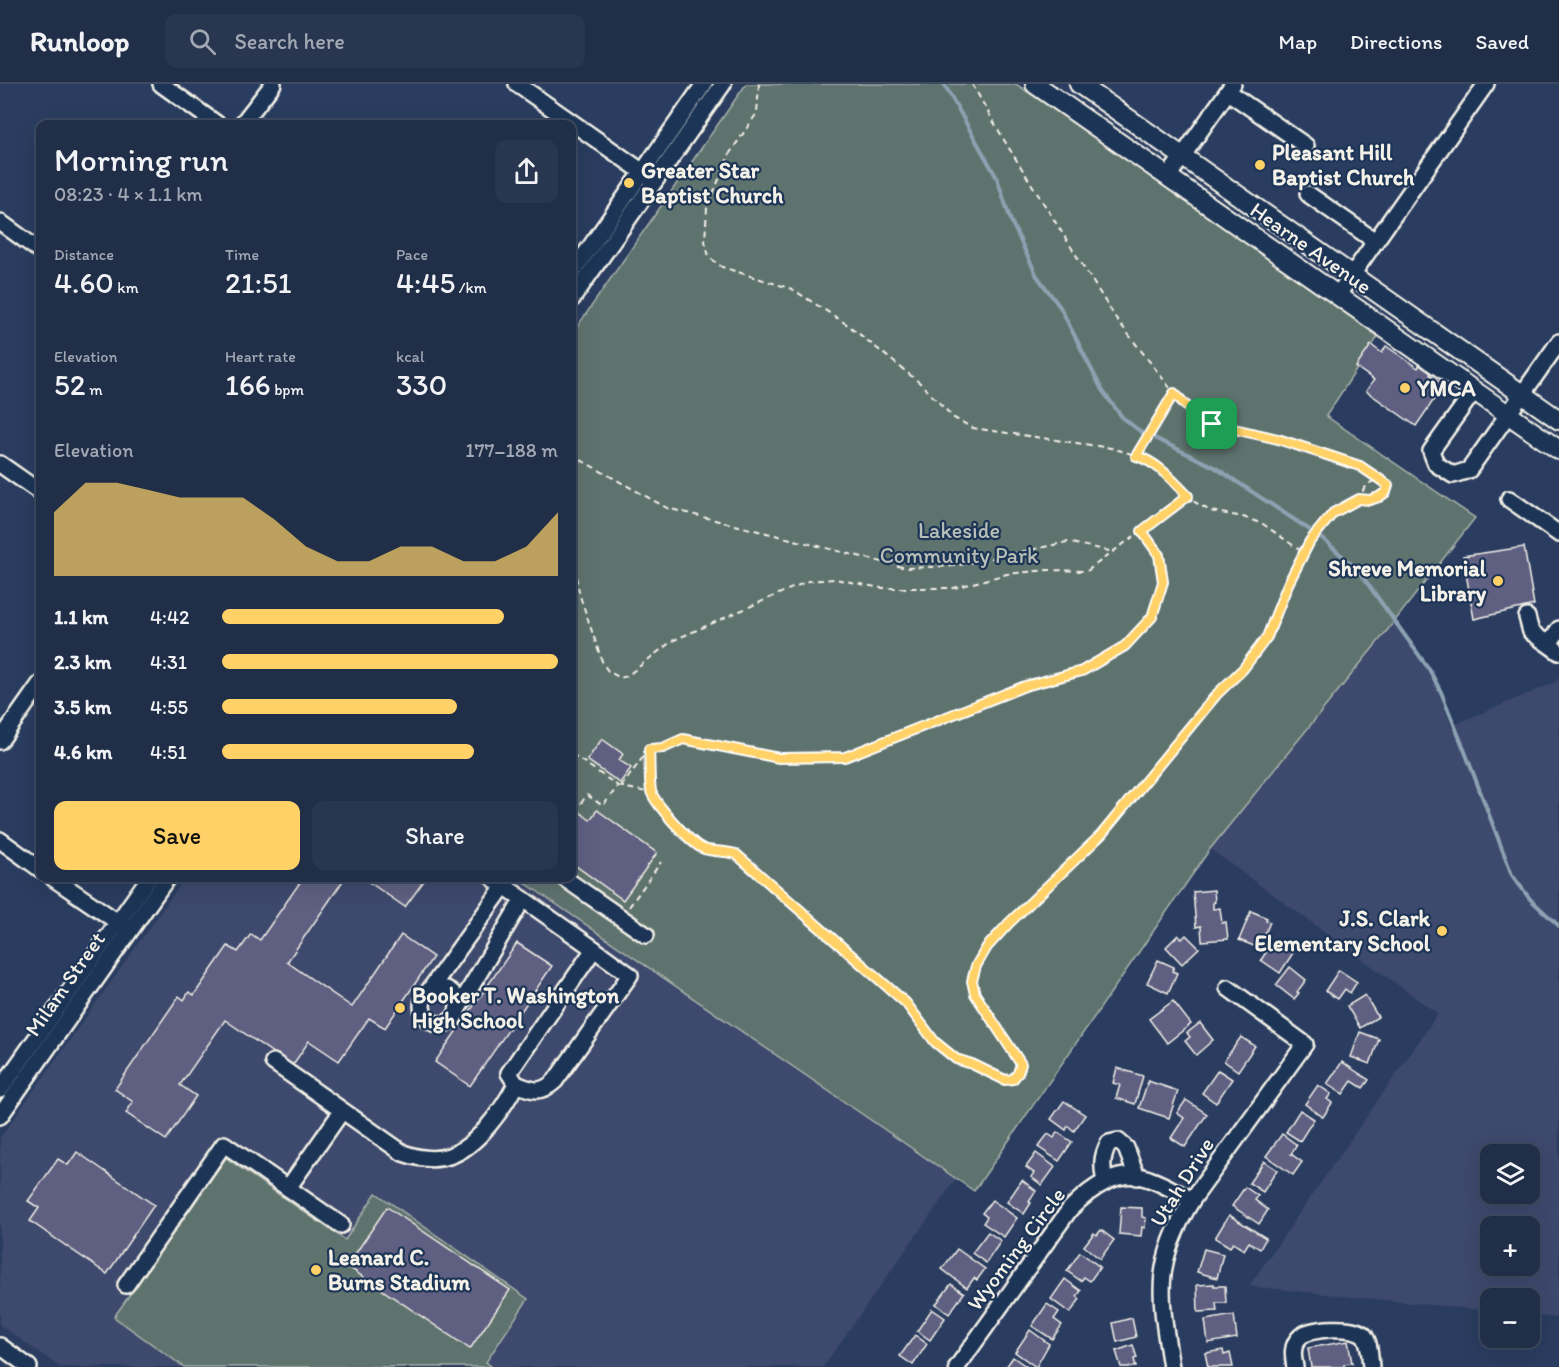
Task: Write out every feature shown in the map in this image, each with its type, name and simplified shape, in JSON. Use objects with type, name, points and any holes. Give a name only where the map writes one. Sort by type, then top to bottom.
[{"type":"main road","name":"Hearne Avenue","points":[[1035,84],[1559,450]]},
{"type":"main road","name":"Hearne Avenue","points":[[1079,84],[1559,420]]},
{"type":"street","points":[[160,84],[211,120]]},
{"type":"street","points":[[245,120],[273,84]]},
{"type":"street","points":[[517,84],[568,120]]},
{"type":"street","points":[[576,293],[704,84]]},
{"type":"street","points":[[576,268],[723,84]]},
{"type":"street","points":[[1337,296],[1486,84]]},
{"type":"street","points":[[1168,177],[1230,88],[1306,146]]},
{"type":"street","points":[[576,125],[648,176]]},
{"type":"street","points":[[1308,194],[1375,241]]},
{"type":"street","points":[[0,222],[36,248]]},
{"type":"street","points":[[1474,391],[1431,451],[1436,464],[1453,475],[1469,470],[1559,342]]},
{"type":"street","points":[[0,464],[36,489]]},
{"type":"street","points":[[1509,499],[1559,534]]},
{"type":"street","points":[[1527,617],[1531,632],[1554,648],[1559,629]]},
{"type":"street","points":[[0,741],[36,690]]},
{"type":"street","points":[[0,840],[36,866]]},
{"type":"street","points":[[59,882],[123,926]]},
{"type":"street","name":"Milam Street","points":[[0,1116],[123,926],[146,882]]},
{"type":"street","name":"Milam Street","points":[[0,1090],[123,926],[163,882]]},
{"type":"street","points":[[523,899],[453,1019],[443,1024],[432,1022],[422,1008],[424,997],[498,882],[523,899],[594,949],[630,975],[555,1081],[546,1089],[532,1090],[516,1084],[509,1073],[594,949]]},
{"type":"street","points":[[570,882],[646,935]]},
{"type":"street","points":[[428,992],[433,988],[446,988],[456,995],[459,1007]]},
{"type":"street","name":"Utah Drive","points":[[1171,1367],[1161,1304],[1163,1268],[1168,1246],[1192,1200],[1305,1044],[1228,988]]},
{"type":"street","points":[[273,1062],[403,1154],[416,1158],[449,1156],[475,1141],[507,1103],[516,1084]]},
{"type":"street","points":[[288,1188],[342,1111]]},
{"type":"street","points":[[1105,1182],[1101,1164],[1104,1152],[1109,1143],[1118,1141],[1126,1148],[1137,1177]]},
{"type":"street","points":[[126,1285],[224,1144],[341,1225]]},
{"type":"street","name":"Wyoming Circle","points":[[957,1367],[1070,1209],[1086,1193],[1105,1182],[1129,1176],[1148,1178],[1192,1200]]},
{"type":"street","points":[[1295,1367],[1292,1353],[1299,1337],[1306,1333],[1346,1328],[1360,1332],[1364,1336],[1367,1341],[1371,1367]]},
{"type":"street","points":[[0,1346],[30,1367]]},
{"type":"path","points":[[759,84],[757,113],[730,153],[707,208],[705,241],[709,257],[722,267],[792,289],[848,325],[920,383],[954,418],[973,428],[1111,448],[1146,458],[1165,472],[1188,496],[1210,511],[1243,517],[1263,525],[1304,553]]},
{"type":"path","points":[[972,84],[1007,145],[1115,317],[1174,393],[1198,418],[1212,424],[1278,439],[1349,463],[1388,485],[1386,492],[1379,497],[1370,500],[1359,499]]},
{"type":"path","points":[[1136,456],[1174,393]]},
{"type":"path","points":[[576,460],[579,459],[667,508],[906,568],[955,566],[1067,542],[1114,552]]},
{"type":"path","points":[[649,749],[651,793],[658,804],[695,844],[703,849],[722,850],[736,854],[890,988],[906,1003],[935,1042],[956,1059],[972,1064],[996,1077],[1005,1080],[1013,1079],[1021,1064],[975,994],[972,981],[976,966],[987,947],[1101,835],[1217,694],[1243,669],[1267,637],[1288,584],[1310,541],[1333,513],[1359,499],[1368,484],[1375,479],[1381,479]]},
{"type":"path","points":[[576,576],[580,596],[603,664],[620,678],[627,676],[672,641],[808,581],[835,579],[881,588],[954,588],[1006,574],[1048,570],[1087,571],[1188,496]]},
{"type":"path","points":[[576,810],[587,795],[603,806],[649,749],[663,748],[683,739],[779,758],[845,757],[1025,686],[1082,671],[1125,646],[1152,617],[1163,582],[1159,555],[1142,531]]},
{"type":"path","points":[[576,757],[619,787],[651,793]]},
{"type":"path","points":[[626,908],[661,862]]},
{"type":"shaded area","name":"J.S. Clark Elementary School","points":[[1394,622],[1434,680],[1451,726],[1556,682],[1559,677],[1559,1318],[1540,1316],[1540,1288],[1480,1288],[1480,1310],[1249,1286],[1438,1014],[1210,849]]},
{"type":"shaded area","name":"Booker T. Washington High School","points":[[182,882],[524,882],[956,1179],[823,1367],[60,1367],[0,1325],[0,1138]]},
{"type":"green space","name":"Lakeside Community Park","points":[[746,84],[1016,84],[1379,335],[1326,416],[1475,518],[1210,849],[974,1191],[524,882],[576,882],[576,328]]},
{"type":"green space","name":"Leanard C. Burns Stadium","points":[[226,1158],[345,1240],[376,1193],[528,1299],[486,1362],[492,1367],[184,1367],[114,1317]]},
{"type":"building","name":"YMCA","points":[[1371,345],[1382,353],[1386,346],[1418,368],[1420,364],[1444,385],[1416,426],[1366,391],[1374,380],[1356,367]]},
{"type":"building","name":"Shreve Memorial Library","points":[[1524,547],[1534,605],[1474,619],[1463,556]]},
{"type":"building","points":[[602,739],[623,754],[619,760],[631,768],[620,783],[587,760]]},
{"type":"building","points":[[576,809],[590,820],[597,810],[657,853],[623,900],[576,866]]},
{"type":"building","points":[[300,882],[342,882],[287,962],[352,1007],[401,935],[433,957],[385,1028],[369,1018],[339,1061],[309,1041],[292,1066],[225,1020],[180,1085],[196,1096],[166,1140],[126,1113],[133,1102],[115,1089],[179,996],[184,1000],[189,992],[194,995],[228,946],[238,952],[251,934],[260,940]]},
{"type":"building","points":[[369,882],[423,882],[405,907]]},
{"type":"building","points":[[1214,890],[1213,909],[1220,908],[1222,923],[1226,922],[1228,939],[1202,941],[1201,926],[1196,927],[1193,892]]},
{"type":"building","points":[[1251,911],[1267,918],[1266,921],[1270,922],[1259,948],[1239,940]]},
{"type":"building","points":[[1178,935],[1182,939],[1186,935],[1199,948],[1182,964],[1166,947]]},
{"type":"building","points":[[517,943],[552,966],[470,1086],[435,1062]]},
{"type":"building","points":[[1279,943],[1293,953],[1280,973],[1261,960],[1270,946],[1275,949]]},
{"type":"building","points":[[1158,960],[1174,967],[1172,971],[1177,973],[1168,993],[1147,983]]},
{"type":"building","points":[[1290,967],[1306,980],[1294,999],[1276,985]]},
{"type":"building","points":[[1339,970],[1357,982],[1350,993],[1345,989],[1338,999],[1325,991]]},
{"type":"building","points":[[1365,995],[1378,1017],[1360,1028],[1347,1006]]},
{"type":"building","points":[[1173,1001],[1191,1024],[1167,1043],[1149,1019]]},
{"type":"building","points":[[1200,1023],[1213,1040],[1196,1055],[1185,1041],[1190,1037],[1187,1033]]},
{"type":"building","points":[[1360,1032],[1379,1039],[1370,1064],[1351,1057]]},
{"type":"building","points":[[1241,1037],[1255,1046],[1238,1071],[1224,1061]]},
{"type":"building","points":[[1342,1062],[1369,1080],[1363,1088],[1352,1081],[1343,1094],[1327,1084]]},
{"type":"building","points":[[1117,1068],[1143,1076],[1135,1104],[1116,1098],[1120,1085],[1113,1083]]},
{"type":"building","points":[[1218,1070],[1232,1079],[1216,1103],[1202,1093]]},
{"type":"building","points":[[1148,1081],[1178,1091],[1169,1118],[1139,1108]]},
{"type":"building","points":[[1318,1085],[1331,1094],[1327,1099],[1332,1103],[1323,1117],[1305,1104]]},
{"type":"building","points":[[1186,1100],[1207,1114],[1185,1147],[1171,1138],[1184,1118],[1177,1113]]},
{"type":"building","points":[[1064,1101],[1085,1115],[1074,1131],[1068,1126],[1066,1130],[1051,1119]]},
{"type":"building","points":[[1300,1110],[1314,1119],[1300,1141],[1286,1132]]},
{"type":"building","points":[[1057,1132],[1072,1142],[1059,1161],[1038,1147],[1048,1134],[1054,1138]]},
{"type":"building","points":[[1282,1134],[1297,1145],[1291,1154],[1302,1162],[1293,1175],[1266,1156]]},
{"type":"building","points":[[77,1152],[154,1205],[107,1274],[30,1221],[39,1208],[28,1201],[58,1159],[68,1165]]},
{"type":"building","points":[[1036,1153],[1055,1167],[1042,1185],[1031,1177],[1034,1173],[1026,1167]]},
{"type":"building","points":[[1264,1161],[1277,1170],[1263,1192],[1249,1183]]},
{"type":"building","points":[[1022,1180],[1036,1191],[1024,1214],[1007,1202]]},
{"type":"building","points":[[1245,1187],[1258,1196],[1255,1200],[1268,1210],[1259,1224],[1232,1206]]},
{"type":"building","points":[[992,1200],[1017,1218],[1004,1237],[983,1223],[987,1217],[982,1213]]},
{"type":"building","points":[[387,1207],[510,1290],[470,1349],[347,1266]]},
{"type":"building","points":[[1121,1207],[1142,1208],[1142,1217],[1146,1218],[1141,1236],[1119,1234]]},
{"type":"building","points":[[1229,1215],[1266,1238],[1260,1249],[1249,1242],[1244,1250],[1233,1243],[1230,1247],[1215,1238]]},
{"type":"building","points":[[1101,1230],[1114,1240],[1100,1259],[1084,1246],[1094,1233],[1097,1235]]},
{"type":"building","points":[[988,1232],[1001,1241],[986,1263],[972,1253]]},
{"type":"building","points":[[957,1249],[985,1269],[967,1288],[942,1269]]},
{"type":"building","points":[[1204,1249],[1223,1254],[1217,1278],[1197,1272]]},
{"type":"building","points":[[1080,1252],[1100,1267],[1090,1281],[1084,1277],[1081,1281],[1067,1271]]},
{"type":"building","points":[[1065,1279],[1081,1291],[1077,1296],[1080,1299],[1070,1313],[1051,1299]]},
{"type":"building","points":[[951,1284],[964,1293],[949,1314],[936,1304]]},
{"type":"building","points":[[1214,1284],[1214,1286],[1225,1286],[1226,1303],[1216,1303],[1217,1311],[1198,1312],[1197,1285]]},
{"type":"building","points":[[1047,1304],[1059,1312],[1054,1319],[1062,1325],[1052,1339],[1032,1326]]},
{"type":"building","points":[[932,1309],[945,1318],[930,1340],[917,1331]]},
{"type":"building","points":[[1234,1315],[1237,1338],[1208,1343],[1205,1320]]},
{"type":"building","points":[[1132,1318],[1136,1337],[1117,1342],[1113,1323]]},
{"type":"building","points":[[1030,1330],[1049,1344],[1036,1367],[1015,1352]]},
{"type":"building","points":[[915,1335],[927,1344],[913,1365],[900,1356]]},
{"type":"building","points":[[1348,1341],[1352,1363],[1344,1364],[1344,1367],[1311,1367],[1308,1348]]},
{"type":"building","points":[[1133,1345],[1137,1358],[1134,1359],[1136,1367],[1121,1367],[1116,1351]]},
{"type":"building","points":[[1223,1350],[1224,1355],[1230,1353],[1233,1367],[1208,1367],[1205,1353]]},
{"type":"building","points":[[1013,1357],[1027,1367],[1006,1367]]},
{"type":"waterway","points":[[944,84],[997,178],[1011,221],[1037,276],[1060,307],[1102,390],[1122,417],[1142,433]]},
{"type":"waterway","points":[[1155,438],[1216,468],[1310,530]]},
{"type":"waterway","points":[[1322,538],[1357,569],[1429,669],[1464,749],[1512,875],[1530,899],[1559,926]]},
{"type":"place","name":"Pleasant Hill Baptist Church","points":[[1260,165]]},
{"type":"place","name":"Greater Star Baptist Church","points":[[629,183]]},
{"type":"place","name":"YMCA","points":[[1405,388]]},
{"type":"place","name":"Shreve Memorial Library","points":[[1498,581]]},
{"type":"place","name":"J.S. Clark Elementary School","points":[[1442,931]]},
{"type":"place","name":"Booker T. Washington High School","points":[[400,1008]]},
{"type":"place","name":"Leanard C. Burns Stadium","points":[[316,1270]]},
{"type":"route","points":[[1174,393],[1198,418],[1212,424],[1278,439],[1360,466],[1388,485],[1386,492],[1370,500],[1359,499],[1333,513],[1310,541],[1288,584],[1267,637],[1243,669],[1217,694],[1101,835],[987,947],[976,966],[972,981],[975,994],[1021,1064],[1013,1079],[1005,1080],[956,1059],[935,1042],[906,1003],[736,854],[722,850],[703,849],[695,844],[658,804],[651,793],[649,749],[663,748],[683,739],[779,758],[845,757],[1025,686],[1082,671],[1125,646],[1152,617],[1163,582],[1159,555],[1142,531],[1188,496],[1165,472],[1146,458],[1136,456],[1174,393]]}]
